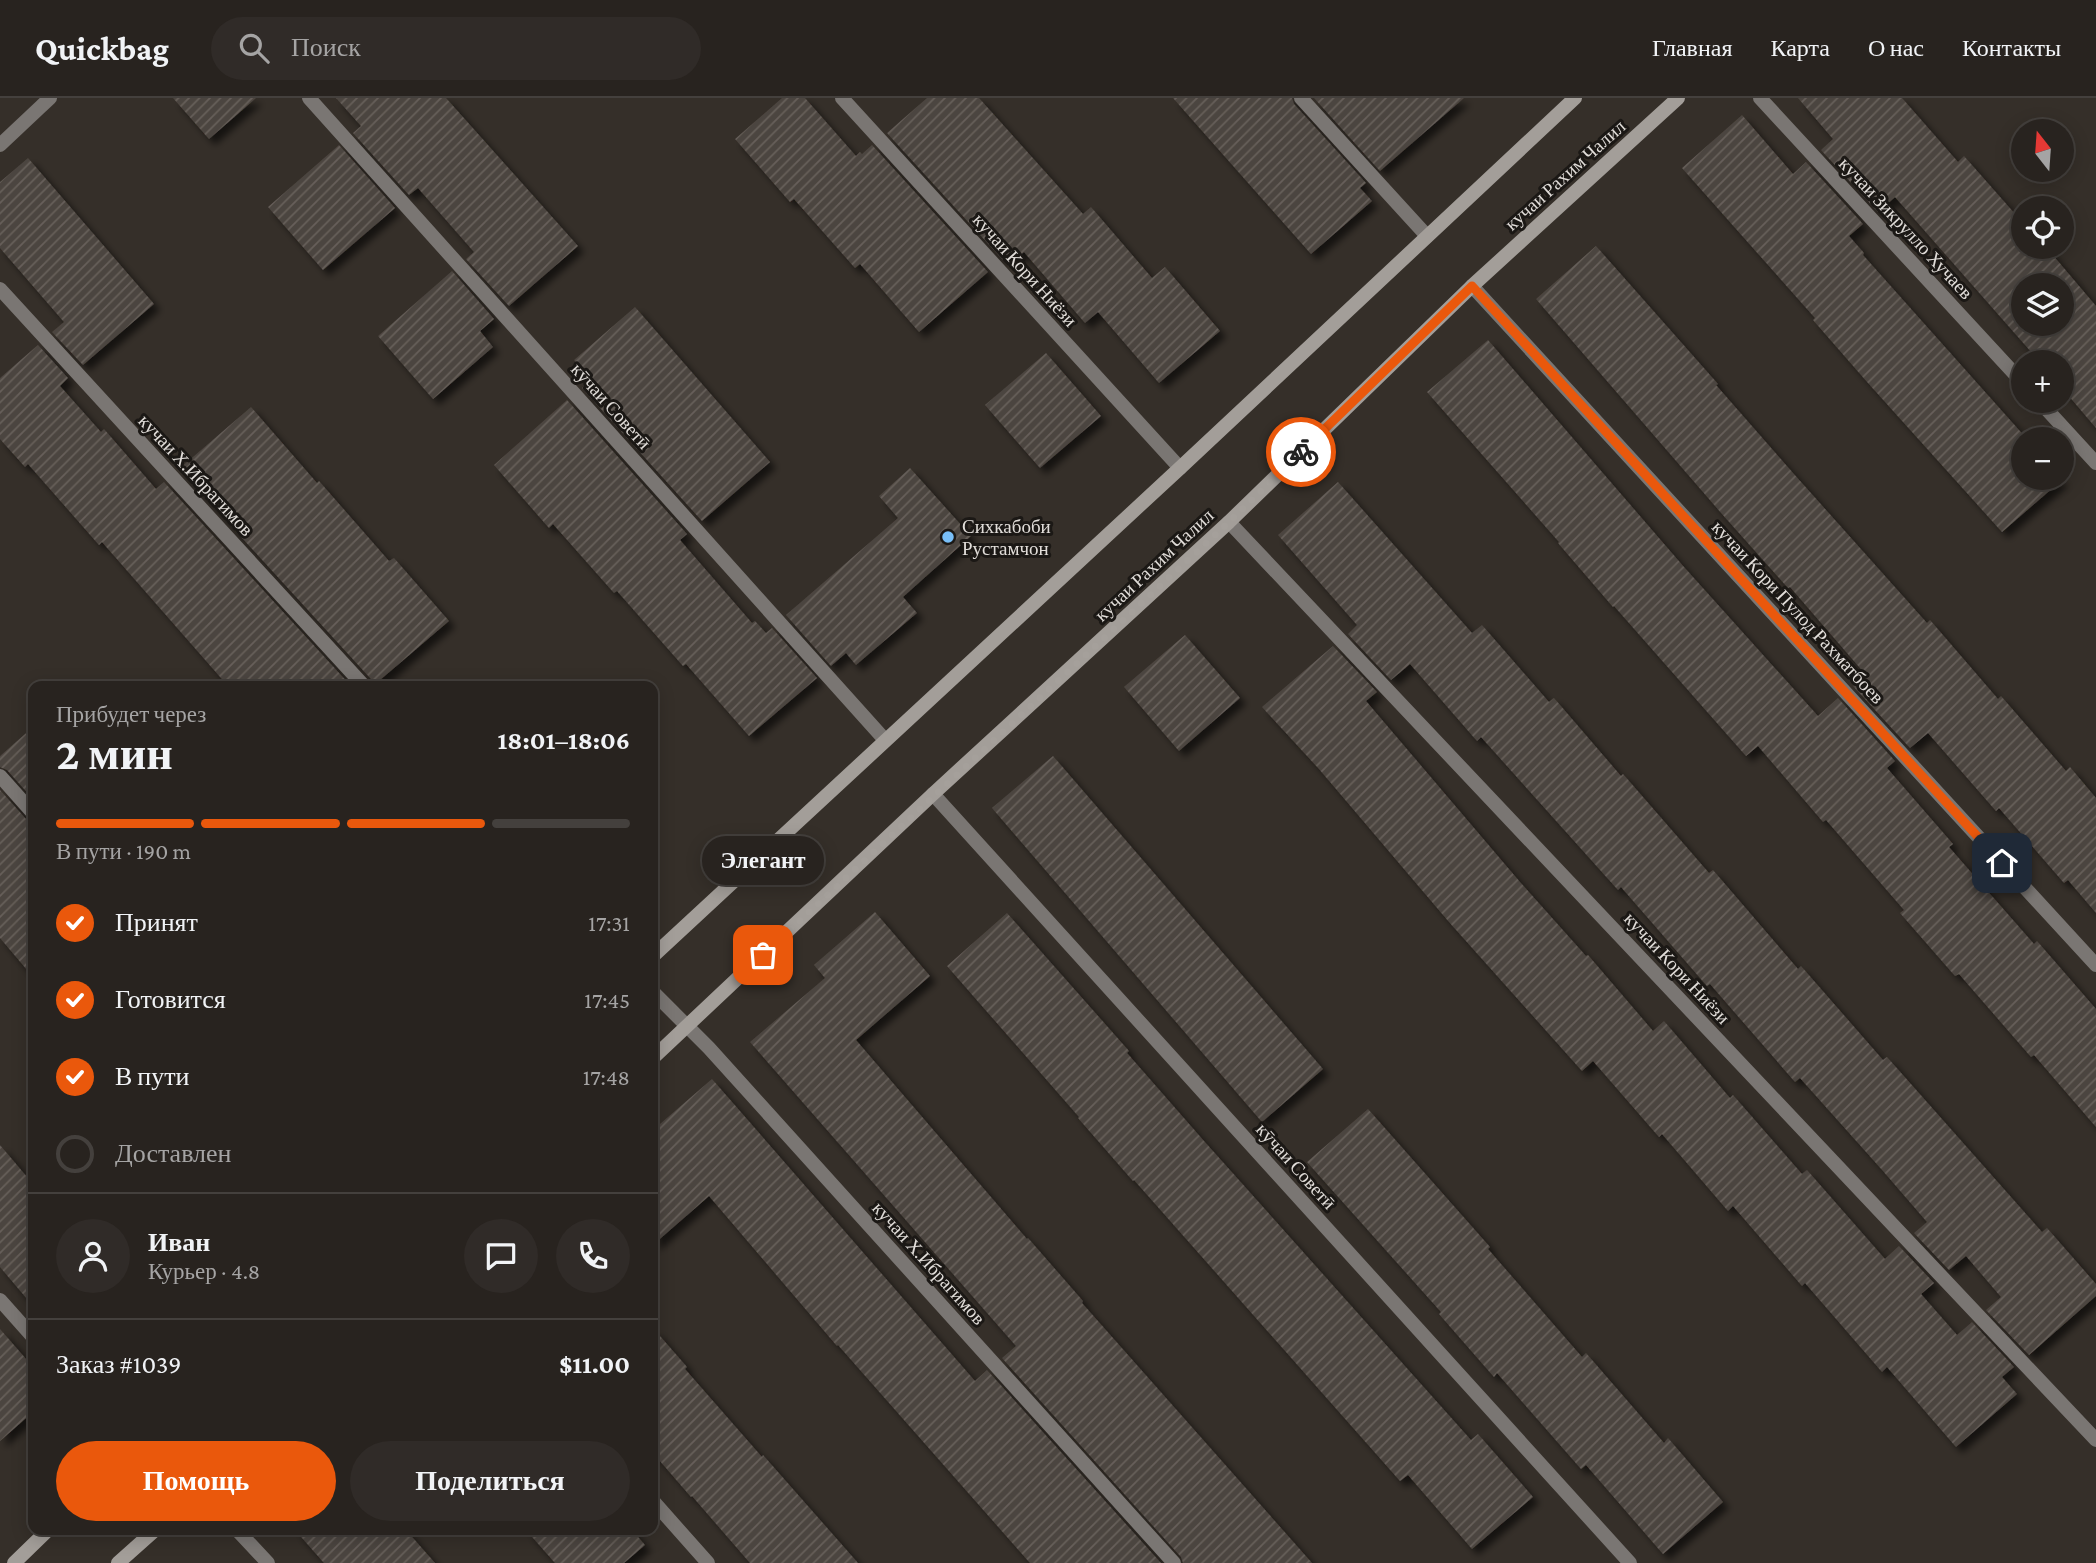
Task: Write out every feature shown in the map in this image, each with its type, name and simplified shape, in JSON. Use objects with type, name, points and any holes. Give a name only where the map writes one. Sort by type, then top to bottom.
[{"type":"main road","points":[[658,951],[1180,468],[1574,98]]},
{"type":"main road","name":"кучаи Рахим Чалил","points":[[658,1053],[933,794],[1229,522],[1472,286],[1678,98]]},
{"type":"main road","points":[[14,1563],[43,1535]]},
{"type":"main road","points":[[118,1563],[149,1535]]},
{"type":"street","points":[[0,145],[50,98]]},
{"type":"street","name":"кӯчаи Советӣ","points":[[309,98],[884,740]]},
{"type":"street","name":"кучаи Кори Ниёзи","points":[[842,98],[1180,468]]},
{"type":"street","points":[[1301,98],[1427,236]]},
{"type":"street","name":"кучаи Зикрулло Хучаев","points":[[1760,98],[2011,370]]},
{"type":"street","name":"кучаи Кори Пулод Рахматбоев","points":[[1472,286],[2096,965]]},
{"type":"street","name":"кучаи Х.Ибрагимов","points":[[0,289],[359,681]]},
{"type":"street","points":[[2050,413],[2096,463]]},
{"type":"street","name":"кучаи Кори Ниёзи","points":[[1229,522],[2096,1440]]},
{"type":"street","points":[[0,776],[28,807]]},
{"type":"street","name":"кӯчаи Советӣ","points":[[933,794],[1630,1563]]},
{"type":"street","name":"кучаи Х.Ибрагимов","points":[[658,997],[709,1048],[1174,1563]]},
{"type":"street","points":[[0,1300],[28,1331]]},
{"type":"street","points":[[658,1508],[708,1563]]},
{"type":"street","points":[[242,1535],[268,1563]]},
{"type":"building","points":[[173,98],[256,98],[209,139]]},
{"type":"building","points":[[336,98],[446,98],[578,246],[509,306],[466,259],[474,252],[418,188],[409,195],[353,133],[361,126]]},
{"type":"building","points":[[782,98],[805,98],[856,156],[872,145],[988,272],[919,332],[860,264],[855,268],[794,199],[790,202],[735,139]]},
{"type":"building","points":[[927,98],[979,98],[1083,214],[1091,207],[1152,278],[1165,267],[1220,331],[1159,383],[1098,312],[1085,323],[1024,252],[1016,259],[1010,253],[1003,260],[887,133]]},
{"type":"building","points":[[1173,98],[1292,98],[1294,104],[1366,183],[1360,188],[1372,201],[1311,254]]},
{"type":"building","points":[[1314,98],[1464,98],[1380,171]]},
{"type":"building","points":[[1798,98],[1902,98],[1958,162],[1964,156],[2011,209],[2011,259],[2056,259],[2068,273],[2011,273],[2011,329],[1895,197],[1878,212],[1821,150],[1833,139]]},
{"type":"building","points":[[1742,115],[1793,174],[1806,162],[1863,224],[1849,236],[1863,255],[2016,427],[2011,427],[2011,490],[2050,490],[2002,532],[1868,383],[1813,320],[1815,318],[1682,168]]},
{"type":"building","points":[[339,145],[395,208],[323,270],[268,207]]},
{"type":"building","points":[[28,158],[154,304],[83,365],[52,332],[64,322],[0,248],[0,182]]},
{"type":"building","points":[[1596,246],[1927,623],[1930,620],[1998,699],[2001,696],[2066,771],[2070,767],[2096,798],[2096,913],[2068,880],[2064,883],[1999,808],[1996,811],[1928,733],[1910,748],[1853,686],[1866,675],[1536,299]]},
{"type":"building","points":[[452,271],[494,319],[480,331],[493,347],[433,399],[378,336]]},
{"type":"building","points":[[2074,280],[2096,306],[2096,428],[2074,402],[2074,350],[2029,350],[2017,336],[2074,336]]},
{"type":"building","points":[[635,307],[770,462],[702,521],[582,388],[592,379],[574,360]]},
{"type":"building","points":[[1488,340],[1684,567],[1818,716],[1838,698],[1895,761],[1887,768],[1953,844],[1949,847],[2034,944],[2037,941],[2096,1009],[2096,1127],[1959,974],[1955,976],[1900,913],[1904,910],[1758,746],[1746,756],[1427,392]]},
{"type":"building","points":[[38,345],[68,378],[60,386],[101,432],[104,429],[156,489],[164,482],[346,681],[224,681],[102,542],[99,545],[28,464],[25,467],[0,439],[0,378]]},
{"type":"building","points":[[1046,353],[1101,416],[1040,468],[985,405]]},
{"type":"building","points":[[567,400],[687,534],[680,540],[752,623],[755,621],[766,633],[772,628],[817,678],[749,736],[686,664],[683,666],[553,524],[549,528],[494,465]]},
{"type":"building","points":[[251,407],[389,561],[394,558],[449,621],[379,681],[372,681],[179,469]]},
{"type":"building","points":[[910,468],[971,536],[903,597],[917,613],[856,665],[846,653],[831,666],[786,615],[898,518],[879,496]]},
{"type":"building","points":[[1338,482],[1472,633],[1482,625],[1549,702],[1554,698],[1709,873],[1713,870],[1798,969],[1801,966],[1883,1060],[1887,1057],[2042,1232],[2047,1228],[2096,1284],[2096,1296],[2029,1355],[1986,1310],[2001,1297],[1966,1256],[1949,1270],[1914,1233],[1927,1222],[1883,1171],[1800,1078],[1795,1082],[1710,984],[1707,986],[1621,887],[1618,890],[1481,737],[1477,741],[1410,664],[1391,680],[1348,634],[1357,625],[1278,535]]},
{"type":"building","points":[[1185,635],[1240,698],[1179,751],[1124,687]]},
{"type":"building","points":[[1333,646],[1377,692],[1366,701],[1520,882],[1586,956],[1588,955],[1653,1031],[1664,1021],[1730,1098],[1733,1095],[1802,1174],[1807,1170],[1885,1259],[1899,1246],[1934,1283],[1921,1294],[1957,1335],[1972,1322],[2014,1367],[2002,1377],[2017,1394],[1956,1447],[1887,1367],[1882,1372],[1805,1283],[1802,1286],[1733,1206],[1728,1211],[1662,1134],[1659,1137],[1593,1061],[1582,1071],[1262,707]]},
{"type":"building","points":[[28,731],[28,793],[7,770],[0,767],[0,756]]},
{"type":"building","points":[[1053,756],[1323,1069],[1262,1122],[992,808]]},
{"type":"building","points":[[0,790],[28,820],[28,971],[0,938]]},
{"type":"building","points":[[875,912],[930,976],[856,1040],[1082,1303],[1312,1563],[1183,1563],[1181,1557],[1002,1358],[1016,1346],[750,1042],[825,978],[814,965]]},
{"type":"building","points":[[1007,913],[1204,1141],[1471,1440],[1478,1434],[1533,1497],[1472,1549],[1408,1475],[1400,1481],[1133,1181],[947,966]]},
{"type":"building","points":[[712,1079],[975,1381],[987,1370],[1161,1563],[1030,1563],[837,1346],[709,1196],[658,1241],[658,1126]]},
{"type":"building","points":[[1368,1109],[1490,1247],[1488,1249],[1582,1357],[1586,1353],[1664,1443],[1668,1438],[1723,1502],[1663,1554],[1586,1465],[1581,1469],[1497,1373],[1494,1377],[1439,1314],[1441,1312],[1307,1162]]},
{"type":"building","points":[[0,1145],[28,1178],[28,1300],[0,1267]]},
{"type":"building","points":[[0,1329],[28,1361],[28,1416],[0,1441]]},
{"type":"building","points":[[658,1334],[687,1367],[685,1369],[858,1563],[750,1563],[658,1459]]},
{"type":"building","points":[[299,1535],[410,1535],[435,1563],[324,1563]]},
{"type":"building","points":[[530,1535],[636,1535],[645,1545],[624,1563],[555,1563]]},
{"type":"way so far","points":[[763,955],[1301,452]]},
{"type":"place","name":"Сихкабоби Рустамчон","points":[[948,537]]},
{"type":"place","name":"Элегант","points":[[763,955]]},
{"type":"route","points":[[1301,452],[1472,286],[2002,863]]}]
